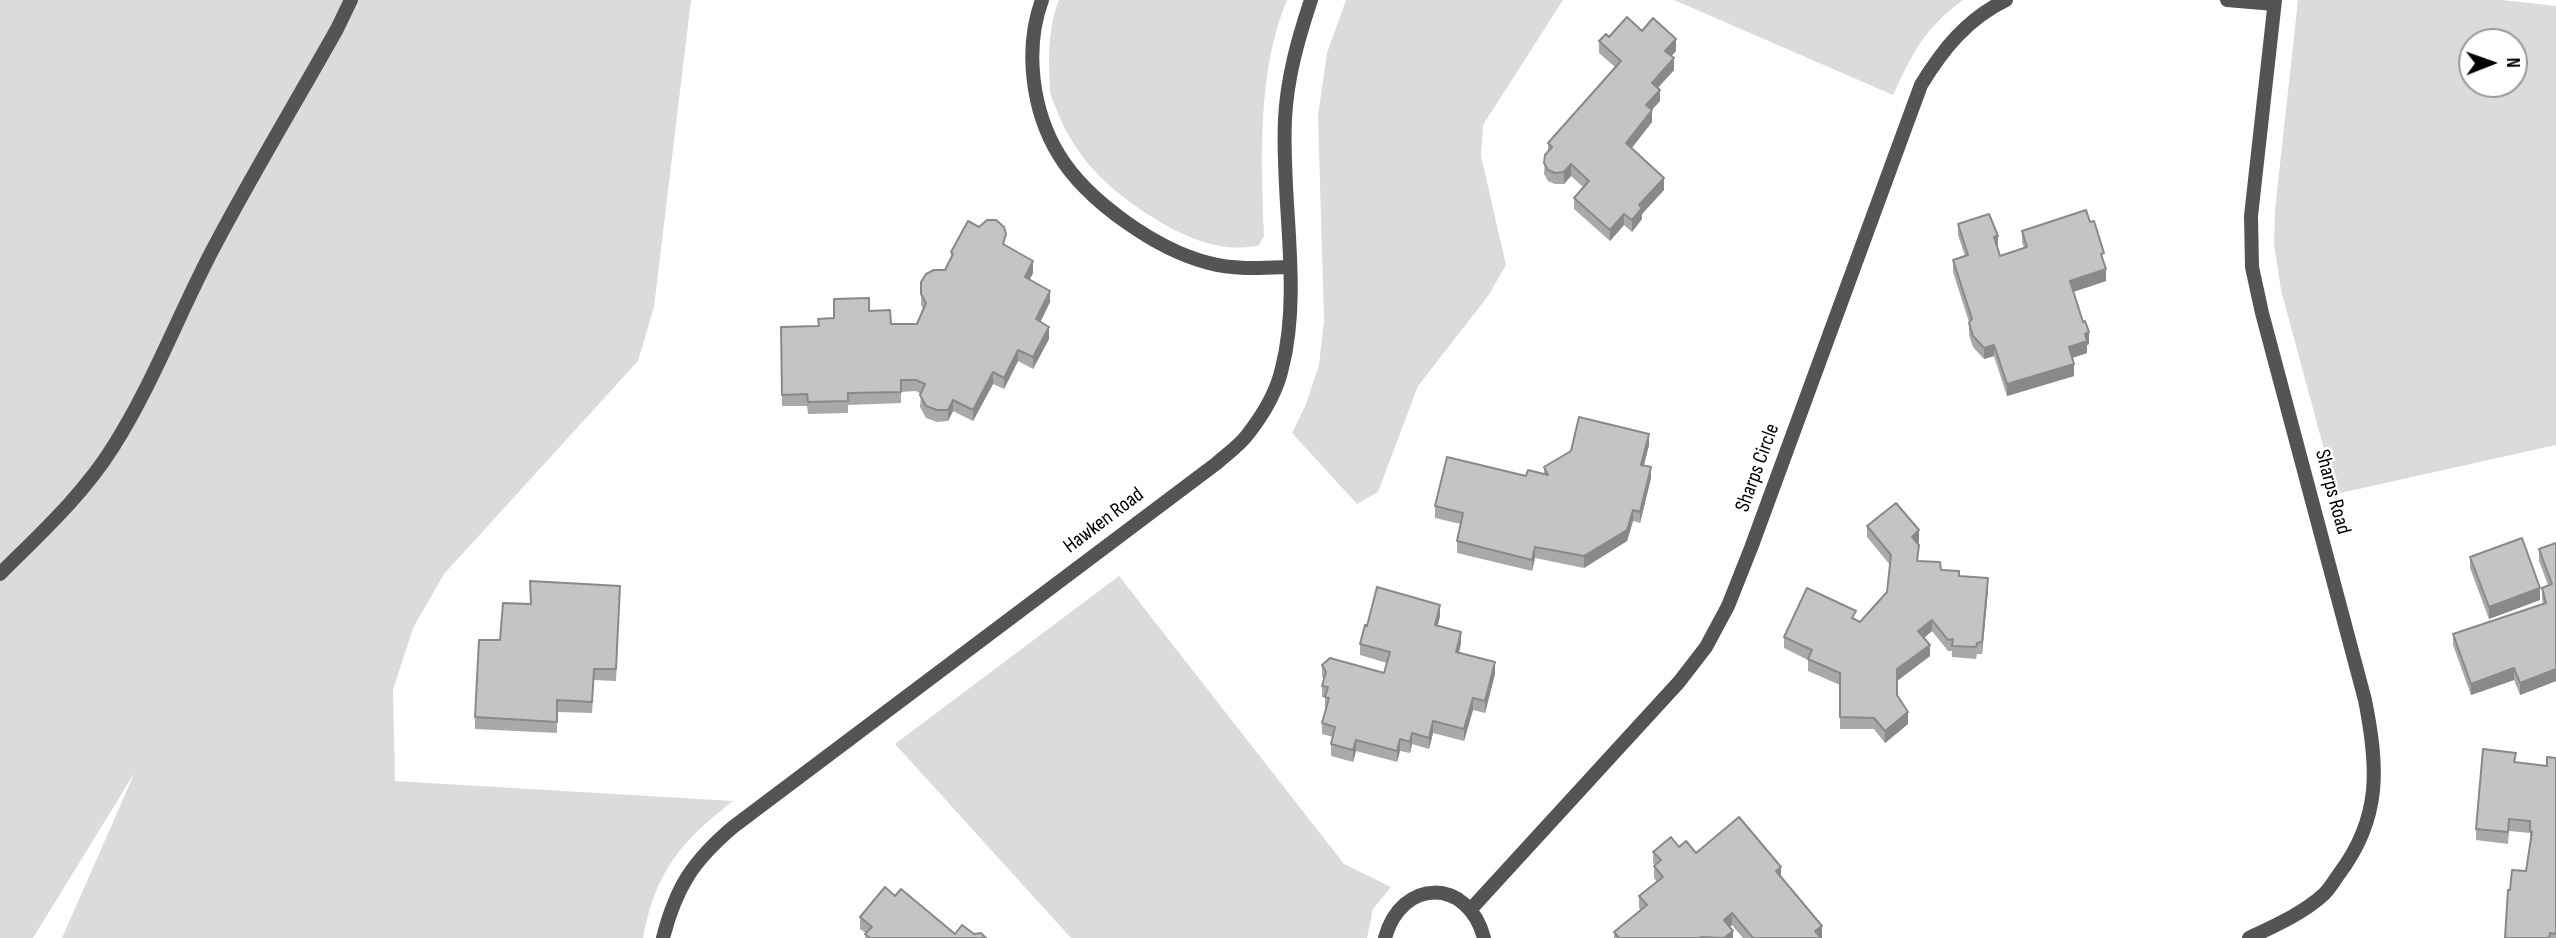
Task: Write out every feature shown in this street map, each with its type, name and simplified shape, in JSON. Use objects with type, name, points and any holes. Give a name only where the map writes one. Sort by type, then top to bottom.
[{"type":"street","points":[[0,574],[68,507],[113,448],[150,380],[220,235],[351,0]]},
{"type":"street","points":[[1042,0],[1032,46],[1033,74],[1040,113],[1059,155],[1083,185],[1142,233],[1180,254],[1211,264],[1289,267]]},
{"type":"street","name":"Hawken Road","points":[[663,938],[671,906],[706,850],[1206,471],[1247,436],[1267,404],[1282,371],[1289,335],[1285,119],[1290,74],[1311,0]]},
{"type":"street","name":"Sharps Circle","points":[[1471,909],[1649,716],[1706,647],[1728,606],[1751,548],[1921,85],[1939,54],[1964,27],[1991,7],[2006,0]]},
{"type":"street","points":[[2227,0],[2274,2]]},
{"type":"street","name":"Sharps Road","points":[[2249,938],[2267,934],[2325,894],[2349,861],[2367,826],[2374,789],[2374,748],[2365,700],[2252,267],[2251,216],[2274,2]]},
{"type":"street","points":[[1385,938],[1389,923],[1398,909],[1411,899],[1426,894],[1443,893],[1458,899],[1471,909],[1480,923],[1484,938]]},
{"type":"shaded area","points":[[0,0],[691,0],[654,307],[638,361],[444,574],[413,628],[393,690],[395,781],[733,801],[699,830],[673,860],[655,894],[643,938],[62,938],[135,772],[33,938],[0,938]]},
{"type":"shaded area","points":[[1059,0],[1287,0],[1277,27],[1266,86],[1262,147],[1264,236],[1259,245],[1219,246],[1180,233],[1126,199],[1088,163],[1067,133],[1051,96],[1050,39]]},
{"type":"shaded area","points":[[1346,0],[1563,0],[1483,125],[1481,156],[1506,265],[1488,296],[1418,386],[1378,492],[1357,504],[1292,433],[1306,404],[1319,365],[1324,321],[1318,115],[1327,53]]},
{"type":"shaded area","points":[[1674,0],[1963,0],[1929,31],[1893,95]]},
{"type":"shaded area","points":[[2298,0],[2502,0],[2556,6],[2556,445],[2336,494],[2281,290],[2274,244],[2275,210]]},
{"type":"shaded area","points":[[1119,576],[1344,864],[1391,887],[1373,909],[1367,938],[1071,938],[895,744]]},
{"type":"building","points":[[1627,17],[1642,31],[1653,18],[1676,39],[1665,51],[1674,58],[1652,83],[1660,90],[1646,105],[1652,110],[1626,143],[1664,178],[1639,205],[1642,208],[1632,220],[1624,214],[1610,230],[1574,198],[1589,181],[1571,164],[1564,172],[1555,173],[1548,170],[1544,163],[1545,155],[1552,147],[1548,143],[1621,61],[1599,41],[1606,34],[1609,37]]},
{"type":"building","points":[[2086,210],[2090,222],[2094,221],[2106,269],[2070,281],[2083,322],[2085,321],[2089,332],[2085,334],[2087,341],[2069,347],[2074,364],[2007,384],[1994,345],[1984,348],[1973,336],[1969,323],[1972,319],[1953,260],[1968,255],[1958,224],[1989,214],[1998,236],[1994,237],[2000,256],[2027,247],[2022,231]]},
{"type":"building","points":[[987,220],[996,220],[1004,227],[1006,234],[1003,244],[1033,261],[1025,277],[1050,291],[1036,319],[1049,327],[1033,357],[1018,350],[1004,378],[993,372],[973,410],[953,400],[948,410],[926,406],[920,395],[925,384],[916,380],[901,380],[901,392],[848,393],[848,401],[808,402],[807,394],[782,395],[781,327],[819,326],[818,319],[834,318],[834,299],[869,298],[869,311],[890,310],[891,324],[917,324],[926,303],[921,294],[921,282],[926,274],[934,270],[945,270],[953,254],[951,252],[968,221],[979,227]]},
{"type":"building","points":[[1579,417],[1649,434],[1641,465],[1651,467],[1640,512],[1633,510],[1627,530],[1584,556],[1535,547],[1532,560],[1457,541],[1463,513],[1435,506],[1447,457],[1526,476],[1528,470],[1548,475],[1544,467],[1571,451]]},
{"type":"building","points":[[1896,503],[1919,530],[1912,537],[1919,545],[1917,561],[1940,562],[1941,570],[1959,571],[1959,576],[1988,578],[1982,642],[1977,643],[1976,647],[1952,646],[1953,639],[1948,640],[1932,620],[1918,631],[1930,645],[1897,669],[1897,695],[1908,712],[1885,731],[1874,718],[1840,717],[1840,673],[1808,659],[1812,650],[1784,637],[1807,588],[1856,611],[1852,618],[1860,622],[1887,592],[1891,555],[1867,526]]},
{"type":"building","points":[[2522,538],[2540,588],[2489,607],[2470,557]]},
{"type":"building","points":[[2556,543],[2556,669],[2520,683],[2514,668],[2471,684],[2453,634],[2546,603],[2542,588],[2552,584],[2539,549]]},
{"type":"building","points":[[530,581],[620,586],[616,669],[594,669],[592,702],[557,700],[557,722],[475,717],[479,640],[500,640],[503,603],[531,604]]},
{"type":"building","points":[[1377,587],[1440,605],[1435,625],[1461,632],[1456,652],[1495,662],[1485,701],[1473,698],[1464,729],[1433,721],[1429,738],[1412,733],[1410,742],[1400,739],[1397,751],[1356,740],[1353,750],[1331,744],[1335,727],[1322,723],[1329,698],[1325,697],[1328,687],[1322,686],[1326,672],[1322,665],[1330,658],[1384,673],[1390,652],[1360,644]]},
{"type":"building","points":[[2483,749],[2516,753],[2514,762],[2547,766],[2547,757],[2556,758],[2556,934],[2550,933],[2549,938],[2505,938],[2512,870],[2526,871],[2532,832],[2530,821],[2509,819],[2508,832],[2476,829]]},
{"type":"building","points":[[1739,817],[1781,867],[1776,871],[1822,926],[1815,931],[1821,938],[1753,938],[1732,913],[1724,920],[1733,931],[1724,938],[1619,938],[1614,932],[1647,905],[1639,896],[1663,877],[1654,866],[1661,860],[1653,852],[1671,837],[1679,847],[1686,841],[1696,853]]},
{"type":"building","points":[[885,887],[895,896],[901,889],[955,934],[962,925],[974,934],[981,933],[986,938],[870,938],[865,934],[872,927],[860,917]]}]
